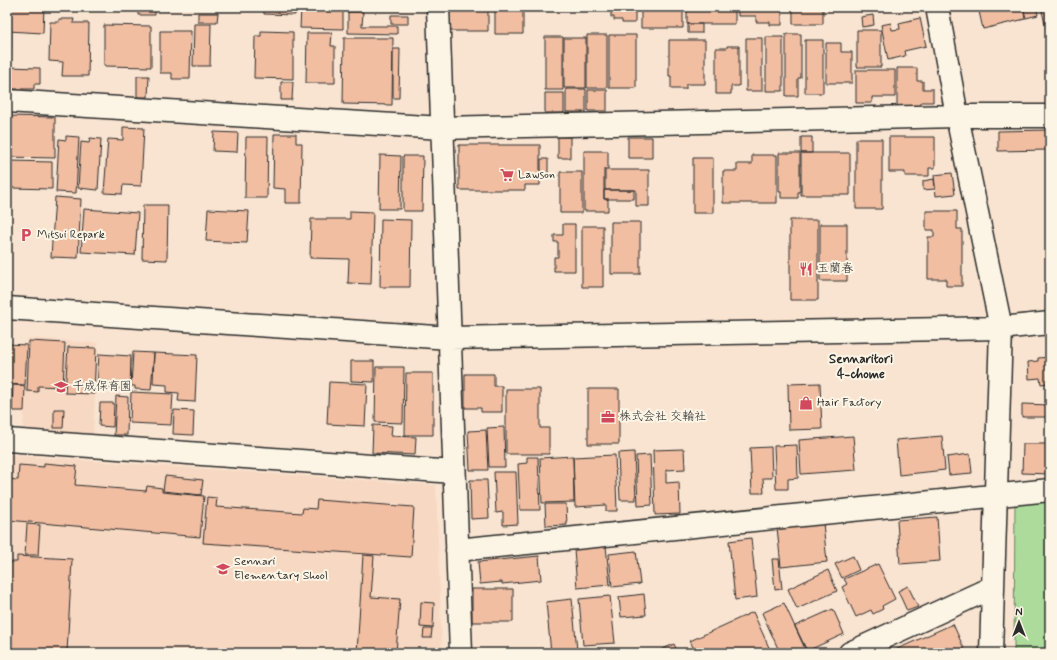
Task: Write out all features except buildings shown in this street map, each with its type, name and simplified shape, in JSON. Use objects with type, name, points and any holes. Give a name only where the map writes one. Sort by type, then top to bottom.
[{"type":"street","points":[[438,7],[461,653]]},
{"type":"street","points":[[937,7],[957,116],[1000,328],[991,653]]},
{"type":"street","points":[[7,101],[442,128],[957,116],[1050,116]]},
{"type":"street","points":[[7,308],[450,338],[1000,328],[1050,323]]},
{"type":"street","points":[[7,440],[454,472]]},
{"type":"street","points":[[457,550],[1050,490]]},
{"type":"street","points":[[850,653],[993,587]]},
{"type":"shaded area","name":"千成保育園","points":[[28,338],[98,343],[93,435],[23,431]]},
{"type":"shaded area","name":"Sennari Elementary Shool","points":[[7,455],[436,485],[442,653],[7,653]]},
{"type":"green space","points":[[1050,498],[1050,653],[1014,653],[1015,501]]},
{"type":"place","name":"Lawson","points":[[507,175]]},
{"type":"place","name":"Mitsui Repark","points":[[26,235]]},
{"type":"place","name":"玉蘭春","points":[[806,269]]},
{"type":"place","name":"千成保育園","points":[[61,387]]},
{"type":"place","name":"Hair Factory","points":[[806,403]]},
{"type":"place","name":"株式会社 交輪社","points":[[608,417]]},
{"type":"place","name":"Sennari Elementary Shool","points":[[223,569]]},
{"type":"district","name":"Sennaritori 4-chome","points":[[861,366]]}]
